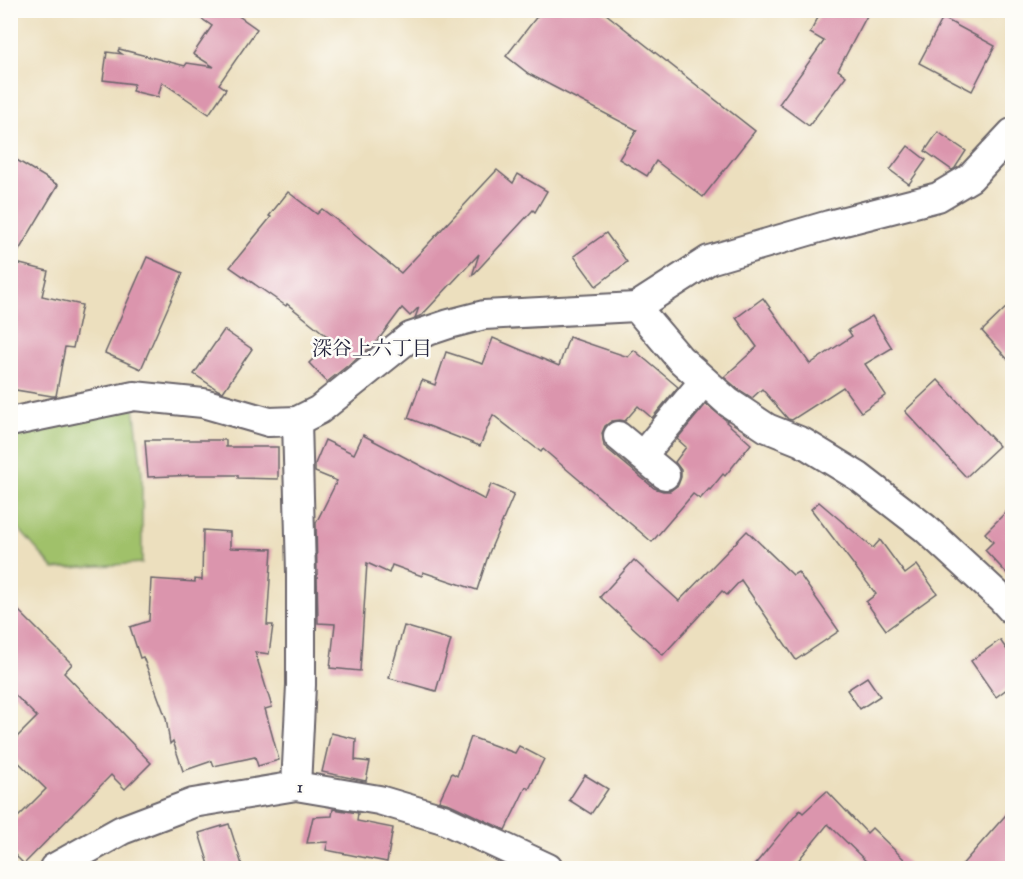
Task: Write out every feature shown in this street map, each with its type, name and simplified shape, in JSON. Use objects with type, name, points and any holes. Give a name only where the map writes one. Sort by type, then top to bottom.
[{"type":"street","points":[[10,422],[134,396],[203,403],[269,422],[297,421],[319,410],[410,337],[484,315],[636,307],[709,260],[829,225],[938,197],[970,178],[1012,133]]},
{"type":"street","points":[[636,307],[680,359],[728,402],[767,428],[802,442],[859,477],[925,528],[1012,610]]},
{"type":"street","points":[[642,456],[704,381]]},
{"type":"street","points":[[296,786],[301,685],[302,573],[297,421]]},
{"type":"street","points":[[618,436],[665,475]]},
{"type":"street","name":"1","points":[[54,868],[122,830],[193,803],[296,786],[380,800],[443,819],[548,868]]},
{"type":"green space","points":[[134,407],[142,473],[142,563],[54,569],[11,520],[10,434]]},
{"type":"building","points":[[189,10],[230,10],[257,29],[219,84],[226,89],[209,114],[162,82],[158,97],[132,91],[134,84],[103,80],[107,52],[122,54],[118,51],[119,49],[185,66],[187,63],[214,67],[193,54],[212,26]]},
{"type":"building","points":[[542,10],[601,10],[755,131],[703,197],[656,161],[647,176],[619,159],[637,130],[529,74],[506,56]]},
{"type":"building","points":[[822,10],[870,10],[838,70],[846,76],[809,126],[779,104],[824,41],[810,33]]},
{"type":"building","points":[[943,18],[995,46],[972,91],[919,63]]},
{"type":"building","points":[[938,132],[966,151],[952,170],[925,151]]},
{"type":"building","points":[[908,146],[926,160],[909,184],[890,170]]},
{"type":"building","points":[[10,156],[58,185],[12,262],[48,271],[42,296],[82,305],[73,348],[65,347],[56,396],[10,389]]},
{"type":"building","points":[[497,170],[513,183],[518,174],[547,191],[535,212],[533,210],[472,276],[479,254],[422,315],[415,318],[419,307],[410,316],[402,308],[376,343],[327,382],[309,363],[332,340],[287,304],[286,306],[230,267],[271,217],[269,216],[288,192],[317,214],[322,209],[401,273]]},
{"type":"building","points":[[606,233],[627,262],[596,286],[574,256]]},
{"type":"building","points":[[147,257],[183,273],[141,369],[105,353]]},
{"type":"building","points":[[763,298],[810,364],[852,336],[848,330],[872,316],[892,348],[865,364],[886,395],[861,412],[843,387],[792,420],[788,419],[762,389],[752,398],[738,389],[724,377],[757,347],[736,318]]},
{"type":"building","points":[[1012,302],[1012,364],[982,331]]},
{"type":"building","points":[[224,330],[252,349],[223,392],[194,374]]},
{"type":"building","points":[[569,337],[628,357],[634,350],[678,387],[652,418],[638,406],[625,421],[612,421],[605,426],[602,433],[604,446],[654,488],[670,491],[678,485],[681,470],[675,462],[686,447],[677,439],[706,404],[751,444],[725,476],[723,474],[700,499],[693,494],[652,542],[543,449],[541,452],[493,415],[480,446],[408,418],[422,380],[435,385],[446,352],[483,364],[493,338],[559,366]]},
{"type":"building","points":[[938,380],[999,446],[966,477],[905,411]]},
{"type":"building","points":[[363,435],[485,500],[491,484],[514,494],[489,553],[477,590],[423,572],[422,576],[392,565],[389,573],[367,563],[360,671],[330,668],[335,624],[318,623],[316,523],[337,481],[315,472],[315,464],[325,440],[354,454]]},
{"type":"building","points":[[145,440],[226,440],[226,447],[278,447],[278,479],[238,478],[238,475],[148,477]]},
{"type":"building","points":[[819,502],[873,548],[880,540],[905,574],[917,565],[937,593],[886,630],[866,602],[876,594],[811,509]]},
{"type":"building","points":[[1012,506],[1012,579],[985,550],[993,542],[985,533]]},
{"type":"building","points":[[203,530],[230,532],[230,548],[272,549],[267,625],[273,625],[269,654],[255,652],[272,707],[265,709],[279,760],[258,766],[255,757],[214,766],[212,761],[183,771],[173,741],[170,744],[166,718],[143,657],[140,658],[130,627],[149,621],[151,579],[195,582],[195,579],[202,580]]},
{"type":"building","points":[[747,531],[793,575],[798,572],[839,631],[796,660],[741,580],[727,595],[722,591],[663,655],[600,597],[634,560],[679,601]]},
{"type":"building","points":[[10,602],[72,664],[64,673],[151,763],[125,789],[111,775],[24,864],[10,850],[10,825],[46,789],[10,754],[10,744],[37,717],[10,690]]},
{"type":"building","points":[[404,626],[451,640],[436,691],[389,678]]},
{"type":"building","points":[[1000,640],[1012,657],[1012,685],[996,697],[971,661]]},
{"type":"building","points":[[867,677],[880,696],[860,709],[847,690]]},
{"type":"building","points":[[331,733],[356,739],[355,760],[370,762],[366,781],[322,772]]},
{"type":"building","points":[[471,737],[515,753],[519,746],[544,759],[529,789],[526,787],[505,830],[439,801],[452,773],[457,776]]},
{"type":"building","points":[[585,775],[608,789],[591,814],[569,800]]},
{"type":"building","points":[[827,791],[867,833],[872,828],[913,868],[873,868],[828,824],[792,868],[752,868],[800,810],[803,813]]},
{"type":"building","points":[[1012,808],[1012,868],[959,868]]},
{"type":"building","points":[[333,809],[358,813],[357,821],[393,828],[387,862],[326,850],[328,842],[307,843],[313,817],[332,816]]},
{"type":"building","points":[[229,824],[243,868],[210,868],[199,833]]},
{"type":"district","name":"深谷上六丁目","points":[[372,349]]}]
